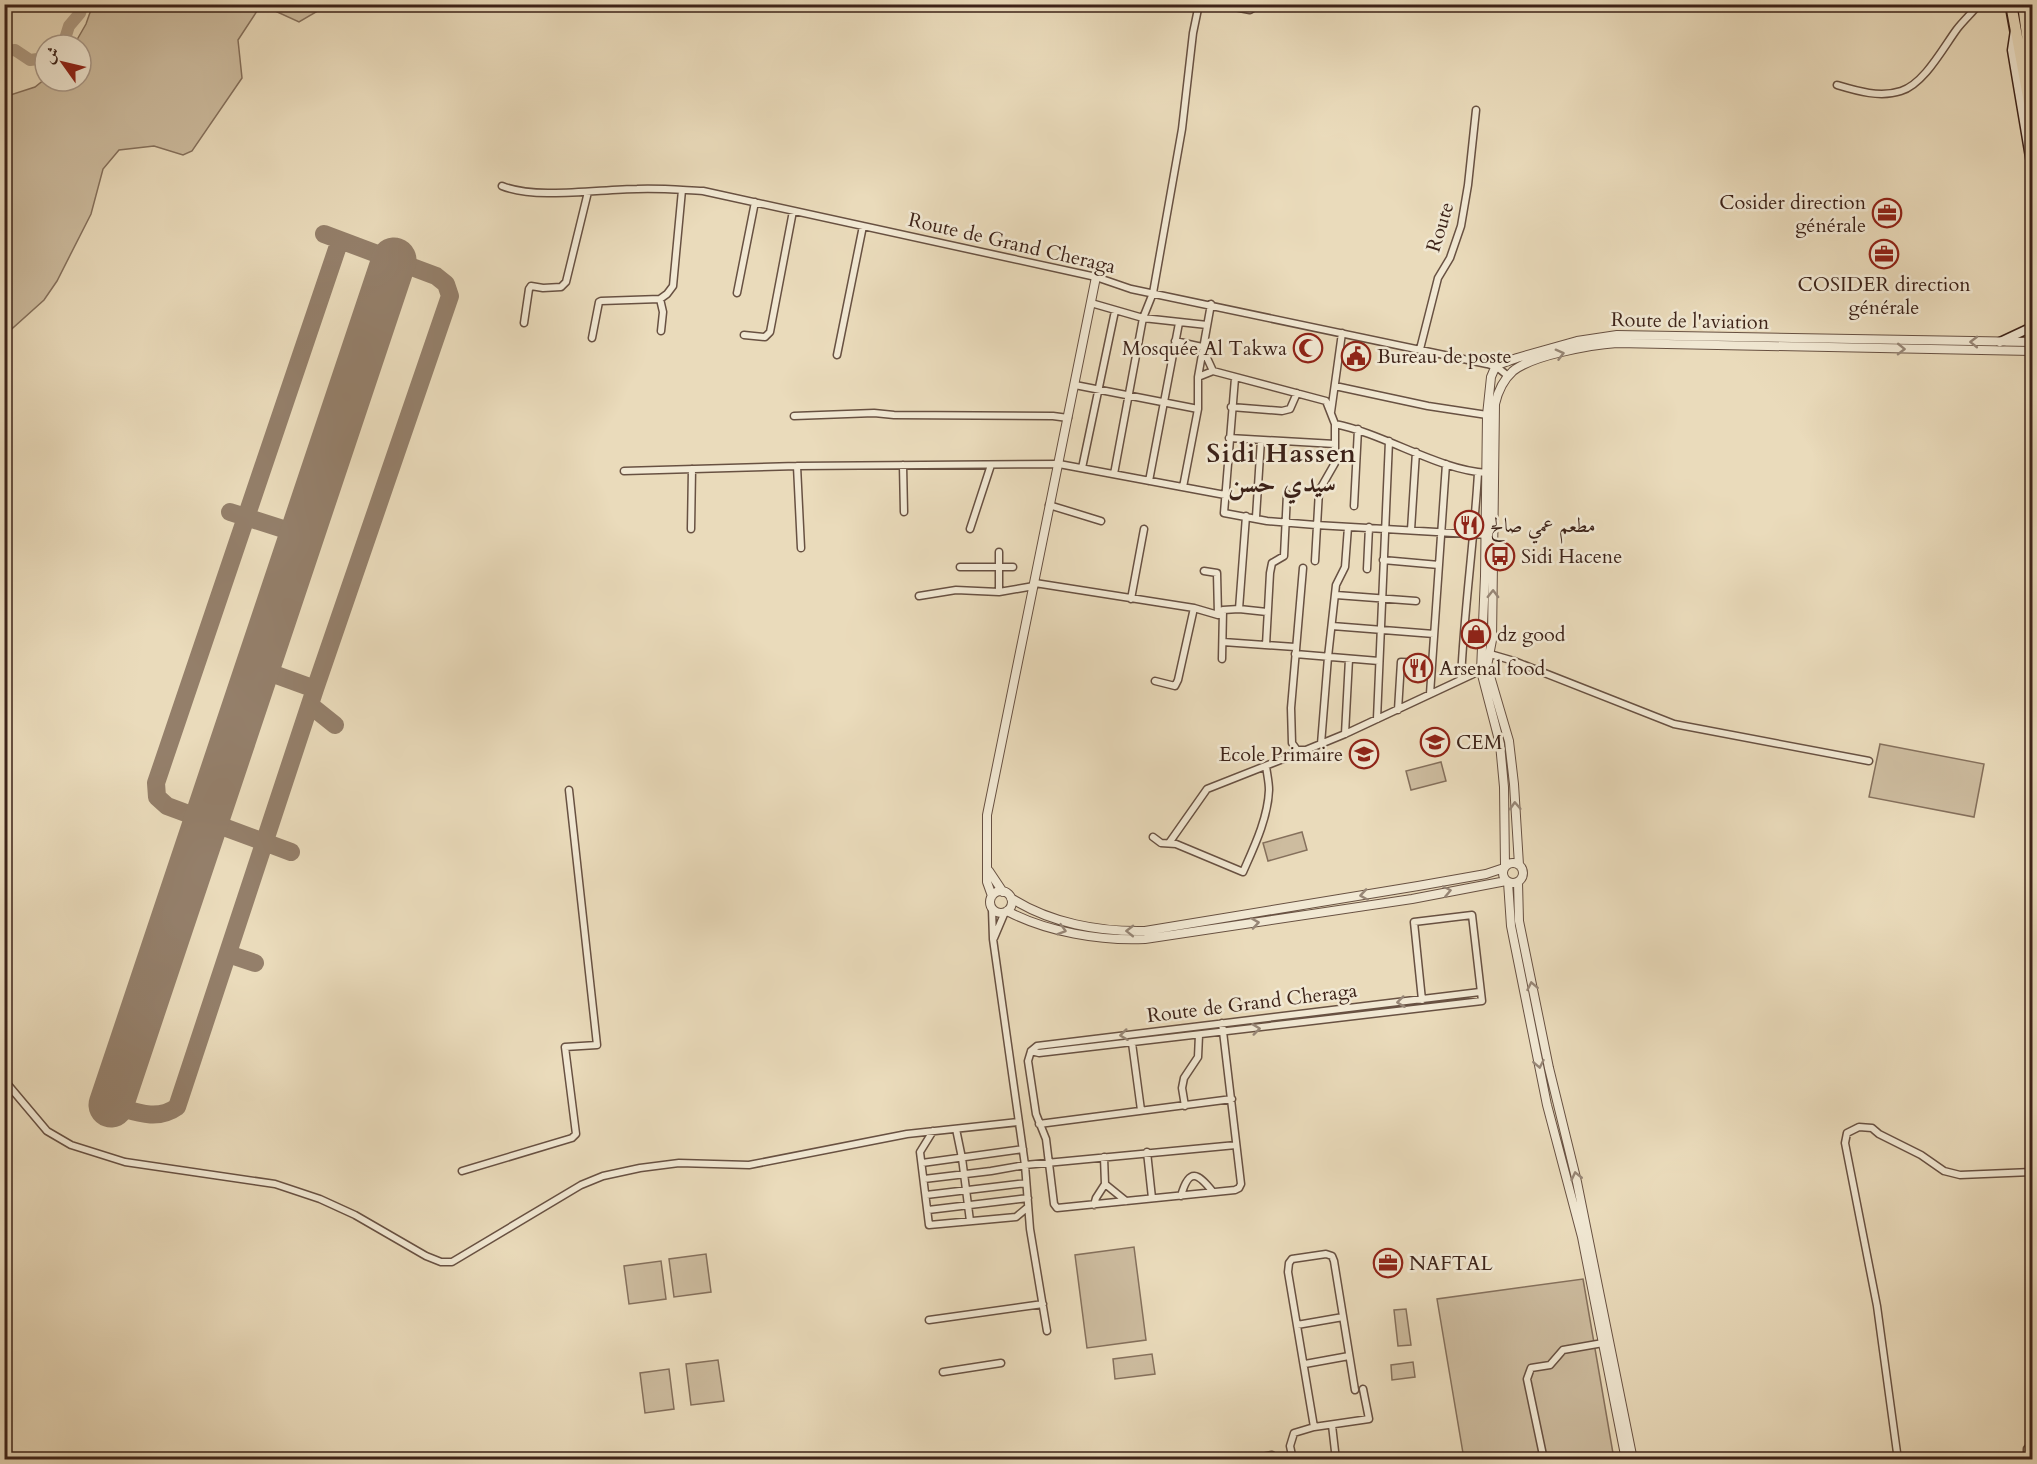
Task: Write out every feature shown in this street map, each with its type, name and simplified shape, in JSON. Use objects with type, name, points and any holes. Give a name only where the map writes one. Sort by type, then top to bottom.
[{"type":"highway","points":[[2011,4],[2026,25],[2032,119]]},
{"type":"highway","points":[[2023,4],[2032,73]]},
{"type":"main road","points":[[2026,25],[2012,38],[2012,50],[2032,169]]},
{"type":"main road","points":[[2000,342],[2032,327]]},
{"type":"street","points":[[1114,474],[1143,318],[1154,293],[1182,129],[1193,33],[1199,4]]},
{"type":"street","points":[[1218,4],[1250,10],[1260,4]]},
{"type":"street","points":[[1837,85],[1859,91],[1885,94],[1903,91],[1917,82],[1979,4]]},
{"type":"street","name":"Route","points":[[1420,349],[1437,278],[1450,258],[1461,226],[1476,110]]},
{"type":"street","name":"Route de Grand Cheraga","points":[[502,186],[523,191],[703,190],[1096,277],[1131,289],[1420,349],[1497,367],[1508,376]]},
{"type":"street","points":[[592,338],[597,304],[602,300],[660,299],[668,294],[673,286],[682,190]]},
{"type":"street","points":[[524,323],[531,286],[543,288],[561,286],[566,282],[588,192]]},
{"type":"street","points":[[736,293],[755,202]]},
{"type":"street","points":[[744,334],[765,337],[770,332],[793,211]]},
{"type":"street","points":[[837,355],[863,226]]},
{"type":"street","points":[[1047,1331],[1030,1229],[1023,1149],[993,939],[990,901],[992,896],[987,885],[987,815],[1096,277]]},
{"type":"street","points":[[660,299],[663,312],[661,331]]},
{"type":"street","points":[[1090,303],[1143,318],[1207,325]]},
{"type":"street","points":[[1183,487],[1198,409],[1198,377],[1211,304]]},
{"type":"street","points":[[1082,468],[1115,311]]},
{"type":"street","points":[[1149,481],[1179,323]]},
{"type":"street","points":[[1331,412],[1342,333]]},
{"type":"street","name":"Route de l'aviation","points":[[1497,367],[1517,358],[1569,343],[1617,335],[2032,342]]},
{"type":"street","points":[[1176,341],[1202,346]]},
{"type":"street","points":[[1626,1460],[1582,1237],[1547,1105],[1511,926],[1507,881],[1503,875],[1504,788],[1500,744],[1484,668],[1495,404],[1498,393],[1508,376],[1528,363],[1580,348],[1623,343],[2032,351]]},
{"type":"street","points":[[1202,346],[1213,371]]},
{"type":"street","points":[[1461,679],[1464,619],[1470,585],[1491,377],[1497,367]]},
{"type":"street","points":[[1198,377],[1213,371],[1326,401],[1335,424],[1335,464],[1319,491],[1315,561]]},
{"type":"street","points":[[1235,378],[1224,513],[1316,525],[1490,535]]},
{"type":"street","points":[[1075,385],[1198,409]]},
{"type":"street","points":[[1335,386],[1428,406],[1487,415]]},
{"type":"street","points":[[1232,407],[1282,411],[1290,409],[1297,393]]},
{"type":"street","points":[[794,416],[874,413],[1068,418]]},
{"type":"street","points":[[1335,424],[1358,429],[1446,464],[1482,473]]},
{"type":"street","points":[[1354,506],[1358,429]]},
{"type":"street","points":[[1229,438],[1335,444]]},
{"type":"street","points":[[1256,517],[1261,440]]},
{"type":"street","points":[[1377,719],[1389,441]]},
{"type":"street","points":[[1411,530],[1416,452]]},
{"type":"street","points":[[624,471],[797,466],[1059,464],[1225,495]]},
{"type":"street","points":[[1430,694],[1446,464]]},
{"type":"street","points":[[903,465],[904,512]]},
{"type":"street","points":[[970,529],[991,465]]},
{"type":"street","points":[[797,466],[801,548]]},
{"type":"street","points":[[691,529],[692,469]]},
{"type":"street","points":[[1168,843],[1207,789],[1283,759],[1297,750],[1306,750],[1345,734],[1484,668],[1490,654],[1490,535],[1482,473]]},
{"type":"street","points":[[1266,645],[1270,573],[1272,563],[1284,556],[1287,494]]},
{"type":"street","points":[[1049,505],[1101,520]]},
{"type":"street","points":[[1239,609],[1246,516]]},
{"type":"street","points":[[1321,744],[1336,585],[1345,567],[1348,527]]},
{"type":"street","points":[[1367,569],[1369,527]]},
{"type":"street","points":[[1131,598],[1144,529]]},
{"type":"street","points":[[999,552],[999,592]]},
{"type":"street","points":[[1383,560],[1439,564]]},
{"type":"street","points":[[960,567],[1012,567]]},
{"type":"street","points":[[1297,750],[1292,742],[1291,733],[1295,650],[1303,568]]},
{"type":"street","points":[[919,596],[956,590],[999,592],[1034,584],[1194,608],[1218,615],[1217,573],[1204,571]]},
{"type":"street","points":[[1336,595],[1416,601]]},
{"type":"street","points":[[1155,681],[1174,686],[1178,680],[1194,608]]},
{"type":"street","points":[[1222,660],[1223,610],[1268,612]]},
{"type":"street","points":[[1332,626],[1434,634]]},
{"type":"street","points":[[1223,642],[1266,645],[1328,657],[1379,661]]},
{"type":"street","points":[[1490,654],[1514,661],[1674,724],[1869,761]]},
{"type":"street","points":[[1345,734],[1349,658]]},
{"type":"street","points":[[1398,710],[1401,662],[1432,663]]},
{"type":"street","points":[[1484,668],[1509,741],[1519,865],[1523,873],[1518,882],[1519,921],[1549,1068],[1577,1182],[1633,1460]]},
{"type":"street","points":[[1153,837],[1161,843],[1176,844],[1243,872],[1254,848],[1269,791],[1266,766]]},
{"type":"street","points":[[462,1171],[572,1138],[576,1134],[565,1047],[597,1045],[569,790]]},
{"type":"street","points":[[987,867],[1003,892],[1034,911],[1085,926],[1145,931],[1486,874],[1513,862],[1519,865]]},
{"type":"street","points":[[992,909],[998,913],[1006,911],[1084,935],[1114,939],[1145,939],[1412,899],[1507,881],[1518,882]]},
{"type":"street","points":[[992,896],[1003,892]]},
{"type":"street","points":[[993,939],[1011,903],[1011,898]]},
{"type":"street","points":[[1222,1023],[1223,1033],[1232,1099],[1240,1187],[1235,1190],[1060,1209],[1055,1206],[1046,1139],[1039,1124],[1028,1060],[1031,1052],[1040,1053],[1223,1033],[1482,1001],[1472,915],[1414,922],[1422,1000]]},
{"type":"street","name":"Route de Grand Cheraga","points":[[1031,1052],[1038,1046],[1480,992]]},
{"type":"street","points":[[1185,1106],[1182,1088],[1184,1078],[1198,1057],[1199,1035]]},
{"type":"street","points":[[1132,1043],[1141,1110]]},
{"type":"street","points":[[4,1080],[47,1131],[71,1145],[125,1162],[275,1184],[320,1199],[355,1215],[426,1256],[441,1262],[452,1262],[581,1185],[603,1176],[679,1163],[749,1165],[907,1134],[1019,1122]]},
{"type":"street","points":[[1039,1124],[1232,1099]]},
{"type":"street","points":[[1898,1460],[1877,1306],[1845,1143],[1847,1133],[1859,1127],[1872,1128],[1879,1134],[1921,1155],[1944,1171],[1960,1175],[2032,1172]]},
{"type":"street","points":[[956,1129],[970,1221]]},
{"type":"street","points":[[933,1131],[920,1149],[929,1225],[1016,1216],[1028,1207]]},
{"type":"street","points":[[924,1179],[1025,1165],[1236,1145]]},
{"type":"street","points":[[922,1162],[1023,1149]]},
{"type":"street","points":[[1148,1152],[1152,1198]]},
{"type":"street","points":[[1094,1205],[1105,1184],[1104,1157]]},
{"type":"street","points":[[1181,1196],[1186,1182],[1197,1175],[1213,1192]]},
{"type":"street","points":[[926,1194],[1026,1183]]},
{"type":"street","points":[[1105,1184],[1126,1201]]},
{"type":"street","points":[[928,1210],[1028,1198]]},
{"type":"street","points":[[1314,1427],[1288,1267],[1292,1259],[1326,1254],[1332,1256],[1355,1390]]},
{"type":"street","points":[[930,1320],[1042,1304]]},
{"type":"street","points":[[1298,1325],[1343,1317]]},
{"type":"street","points":[[1544,1460],[1527,1379],[1531,1368],[1550,1365],[1563,1350],[1603,1343]]},
{"type":"street","points":[[1305,1364],[1349,1356]]},
{"type":"street","points":[[943,1372],[1001,1363]]},
{"type":"street","points":[[1293,1460],[1290,1446],[1294,1433],[1314,1427],[1369,1419],[1363,1389]]},
{"type":"street","points":[[1332,1425],[1336,1460]]},
{"type":"street","points":[[2027,1460],[2027,1449],[2032,1443]]},
{"type":"street","points":[[1248,1460],[1272,1455]]},
{"type":"shaded area","points":[[93,4],[261,5],[238,40],[242,78],[192,151],[183,155],[154,146],[119,150],[103,169],[91,214],[57,281],[44,300],[5,335],[5,100],[7,96],[33,88],[33,93],[93,93],[93,33],[81,33]]},
{"type":"shaded area","points":[[262,5],[328,5],[299,22]]},
{"type":"shaded area","points":[[1880,744],[1984,764],[1974,817],[1869,797]]},
{"type":"shaded area","points":[[1441,762],[1446,781],[1411,790],[1406,771]]},
{"type":"shaded area","points":[[1302,832],[1307,850],[1268,861],[1263,843]]},
{"type":"shaded area","points":[[1134,1247],[1146,1340],[1087,1348],[1075,1255]]},
{"type":"shaded area","points":[[706,1254],[711,1292],[674,1297],[669,1259]]},
{"type":"shaded area","points":[[661,1261],[666,1299],[629,1304],[624,1266]]},
{"type":"shaded area","points":[[1583,1279],[1614,1459],[1464,1459],[1437,1299]]},
{"type":"shaded area","points":[[1406,1309],[1411,1345],[1398,1346],[1394,1310]]},
{"type":"shaded area","points":[[1152,1354],[1155,1374],[1115,1379],[1113,1359]]},
{"type":"shaded area","points":[[718,1360],[724,1401],[691,1405],[686,1364]]},
{"type":"shaded area","points":[[1413,1362],[1415,1377],[1392,1380],[1391,1365]]},
{"type":"shaded area","points":[[669,1369],[674,1409],[645,1413],[640,1373]]},
{"type":"waterway","points":[[67,33],[83,4]]},
{"type":"waterway","points":[[4,51],[15,50],[33,60]]},
{"type":"taxiway","points":[[111,1105],[153,1115],[177,1107],[315,689],[450,296],[446,284],[436,276],[324,234]]},
{"type":"taxiway","points":[[291,852],[167,806],[157,797],[156,783],[340,240]]},
{"type":"taxiway","points":[[230,512],[302,535]]},
{"type":"taxiway","points":[[257,668],[315,689]]},
{"type":"taxiway","points":[[310,705],[335,725]]},
{"type":"taxiway","points":[[228,954],[255,963]]},
{"type":"runway","points":[[111,1105],[394,260]]},
{"type":"place","name":"Cosider direction générale","points":[[1887,213]]},
{"type":"place","name":"COSIDER direction générale","points":[[1884,254]]},
{"type":"place","name":"Mosquée Al Takwa","points":[[1308,348]]},
{"type":"place","name":"Bureau de poste","points":[[1356,356]]},
{"type":"place","name":"مطعم عمي صالح","points":[[1469,525]]},
{"type":"place","name":"Sidi Hacene","points":[[1500,556]]},
{"type":"place","name":"dz good","points":[[1476,634]]},
{"type":"place","name":"Arsenal food","points":[[1418,668]]},
{"type":"place","name":"CEM","points":[[1435,742]]},
{"type":"place","name":"Ecole Primaire","points":[[1364,754]]},
{"type":"place","name":"NAFTAL","points":[[1388,1263]]},
{"type":"district","name":"Sidi Hassen سيدي حسن","points":[[1282,468]]}]
